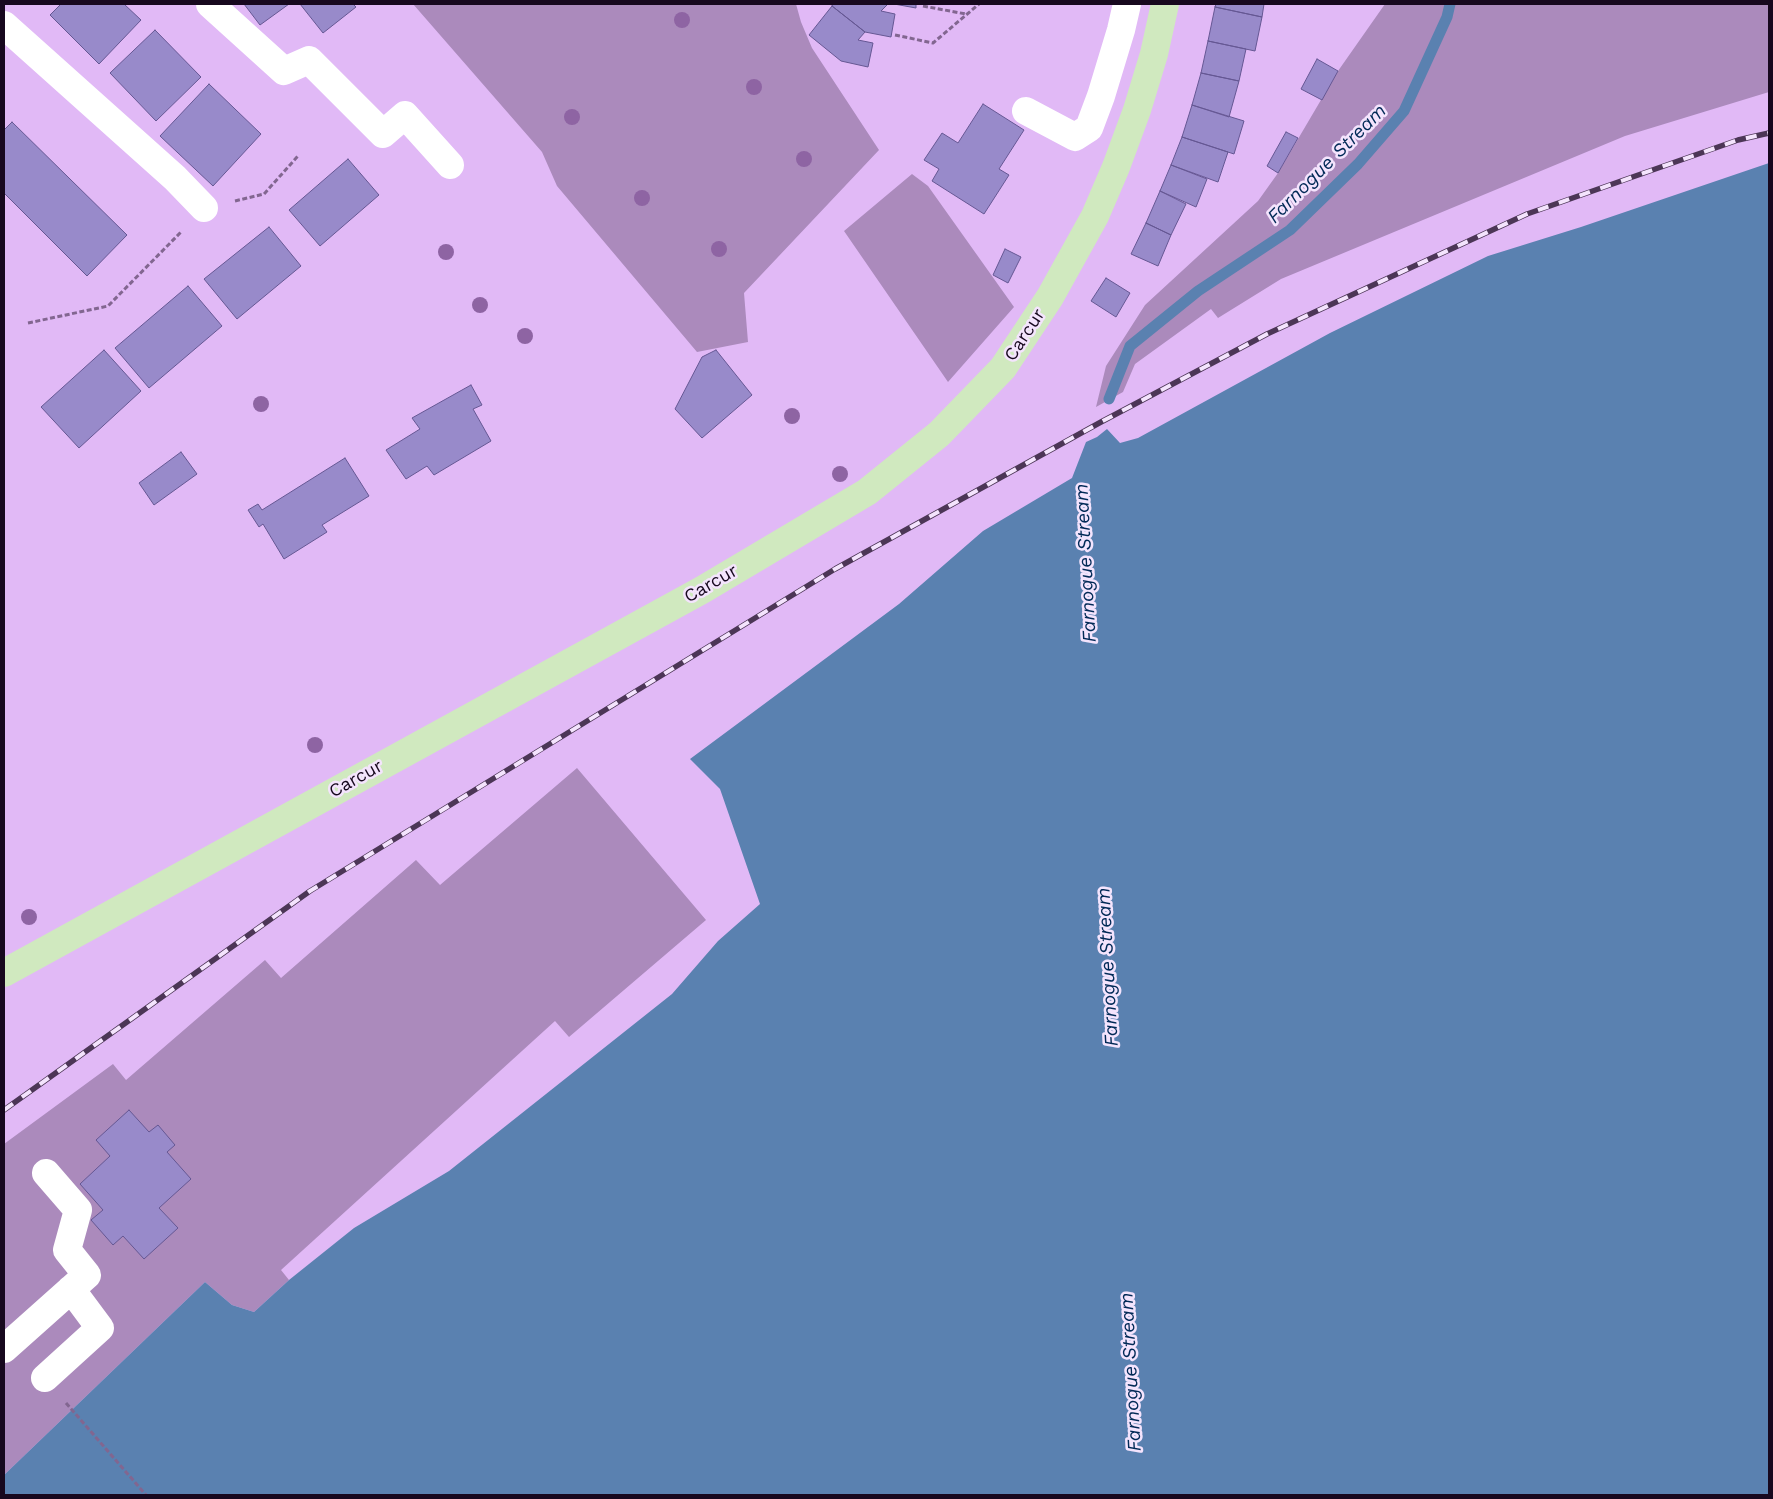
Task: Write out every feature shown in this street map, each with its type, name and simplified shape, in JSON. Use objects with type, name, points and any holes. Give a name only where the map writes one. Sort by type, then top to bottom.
[{"type":"main road","name":"Carcur","points":[[4,973],[336,800],[768,552],[867,492],[939,434],[1003,368],[1050,297],[1095,216],[1137,110],[1154,54],[1165,4]]},
{"type":"lane","points":[[210,4],[284,71],[309,60],[383,134],[406,115],[450,165]]},
{"type":"lane","points":[[1026,111],[1075,137],[1088,128],[1104,86],[1127,4]]},
{"type":"lane","points":[[4,25],[175,178],[204,208]]},
{"type":"lane","points":[[4,1349],[87,1275],[68,1250],[78,1210],[46,1173]]},
{"type":"lane","points":[[44,1378],[100,1328],[71,1289]]},
{"type":"path","points":[[895,35],[933,43],[979,4]]},
{"type":"path","points":[[923,6],[966,14]]},
{"type":"path","points":[[28,323],[108,306],[204,208],[264,194],[298,156]]},
{"type":"path","points":[[44,1378],[146,1495]]},
{"type":"shaded area","points":[[413,4],[796,4],[812,48],[879,150],[744,293],[748,342],[697,352],[557,186],[542,152]]},
{"type":"shaded area","points":[[1385,4],[1769,4],[1769,92],[1625,136],[1281,279],[1218,318],[1211,309],[1135,364],[1123,392],[1096,407],[1106,366],[1145,305],[1258,201],[1278,173],[1338,71]]},
{"type":"shaded area","points":[[912,174],[928,186],[1014,307],[948,382],[844,231]]},
{"type":"shaded area","points":[[577,768],[706,920],[569,1037],[555,1021],[281,1270],[289,1280],[254,1312],[232,1305],[205,1282],[4,1475],[4,1144],[113,1064],[126,1080],[265,960],[281,978],[416,860],[440,885]]},
{"type":"water","points":[[1769,163],[1769,1495],[4,1495],[4,1475],[205,1282],[232,1305],[254,1312],[289,1280],[354,1228],[449,1171],[672,994],[718,941],[760,904],[720,789],[690,759],[899,604],[983,531],[1072,478],[1086,442],[1097,437],[1107,429],[1120,443],[1138,438],[1330,333],[1488,256],[1581,227]]},
{"type":"building","points":[[61,4],[124,4],[141,20],[99,64],[50,15]]},
{"type":"building","points":[[244,4],[289,4],[260,25]]},
{"type":"building","points":[[300,4],[353,4],[356,7],[323,33]]},
{"type":"building","points":[[833,4],[888,4],[881,11],[895,14],[891,37],[865,32],[832,6]]},
{"type":"building","points":[[894,4],[916,4],[916,8]]},
{"type":"building","points":[[1216,4],[1264,4],[1262,17],[1215,7]]},
{"type":"building","points":[[832,6],[865,32],[858,40],[873,43],[868,67],[841,61],[809,35]]},
{"type":"building","points":[[1215,7],[1262,17],[1255,51],[1208,41]]},
{"type":"building","points":[[155,30],[201,77],[156,121],[110,73]]},
{"type":"building","points":[[1208,41],[1246,49],[1239,81],[1201,73]]},
{"type":"building","points":[[1317,59],[1338,71],[1322,100],[1301,89]]},
{"type":"building","points":[[1201,73],[1239,81],[1229,117],[1192,105]]},
{"type":"building","points":[[209,84],[261,134],[213,186],[160,136]]},
{"type":"building","points":[[983,104],[1024,130],[999,169],[1009,175],[984,214],[932,181],[939,169],[924,160],[942,133],[958,143]]},
{"type":"building","points":[[1192,105],[1244,121],[1234,154],[1182,137]]},
{"type":"building","points":[[12,122],[127,235],[87,276],[4,193],[4,130]]},
{"type":"building","points":[[1286,132],[1298,138],[1278,173],[1267,166]]},
{"type":"building","points":[[1182,137],[1228,152],[1218,182],[1171,165]]},
{"type":"building","points":[[348,159],[379,195],[320,246],[289,210]]},
{"type":"building","points":[[1171,165],[1207,179],[1196,207],[1160,191]]},
{"type":"building","points":[[1160,191],[1186,204],[1171,235],[1146,223]]},
{"type":"building","points":[[1146,223],[1171,235],[1158,266],[1131,254]]},
{"type":"building","points":[[269,227],[301,266],[237,319],[204,279]]},
{"type":"building","points":[[1005,249],[1021,257],[1008,283],[993,275]]},
{"type":"building","points":[[1106,278],[1130,293],[1116,317],[1091,301]]},
{"type":"building","points":[[188,286],[222,326],[149,388],[115,348]]},
{"type":"building","points":[[104,350],[141,391],[79,448],[41,407]]},
{"type":"building","points":[[716,350],[752,395],[702,438],[675,409],[702,357]]},
{"type":"building","points":[[471,385],[482,405],[473,409],[491,441],[434,475],[427,466],[406,479],[386,450],[420,429],[412,418]]},
{"type":"building","points":[[181,452],[197,474],[154,505],[139,483]]},
{"type":"building","points":[[345,458],[369,496],[322,525],[327,532],[284,559],[263,524],[259,527],[248,510],[258,504],[262,510]]},
{"type":"building","points":[[129,1110],[149,1132],[158,1125],[175,1145],[167,1152],[191,1179],[159,1208],[178,1228],[144,1259],[123,1236],[113,1245],[91,1220],[103,1210],[80,1184],[110,1156],[96,1140]]},
{"type":"waterway","name":"Farnogue Stream","points":[[1109,399],[1130,346],[1198,291],[1290,230],[1358,164],[1404,111],[1447,17],[1450,4]]},
{"type":"railway","points":[[4,1110],[310,891],[835,569],[1101,422],[1267,334],[1527,214],[1738,140],[1769,133]]}]
